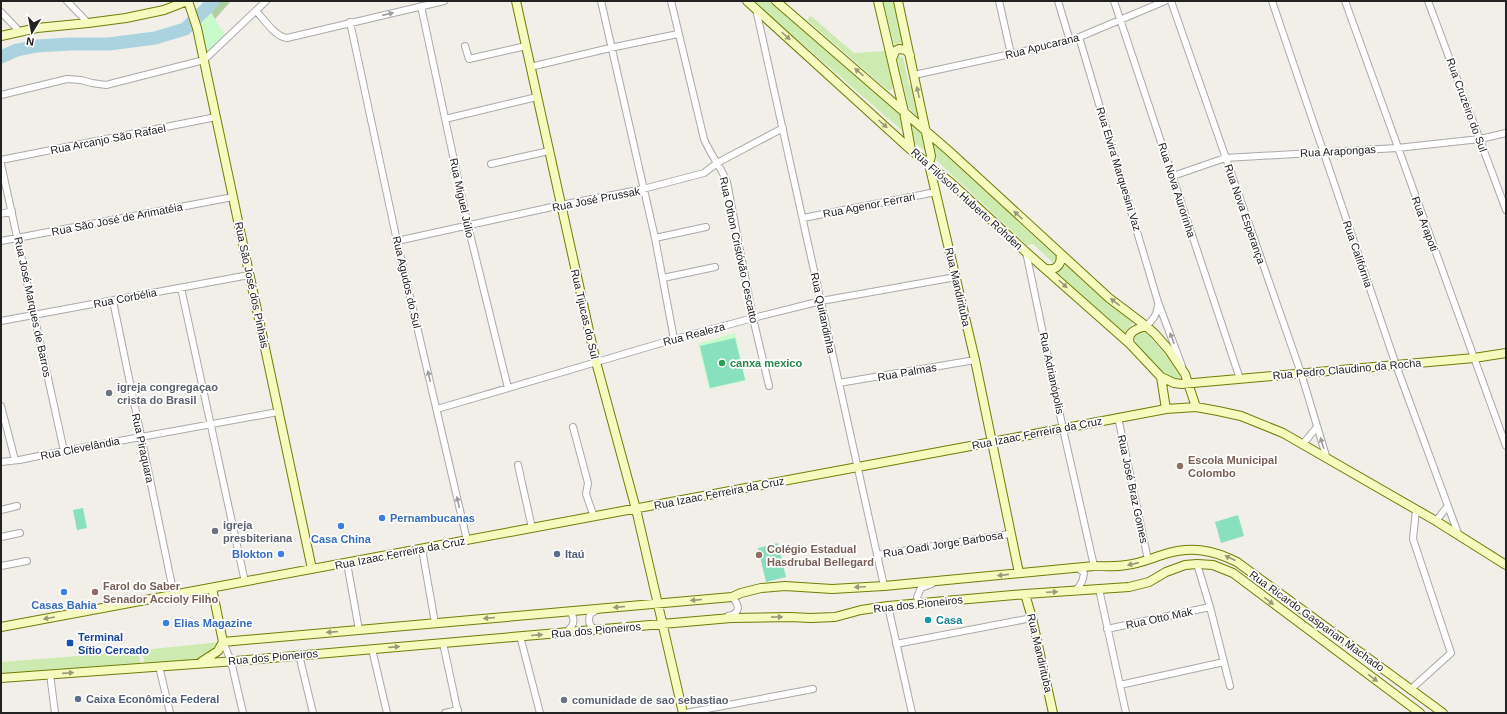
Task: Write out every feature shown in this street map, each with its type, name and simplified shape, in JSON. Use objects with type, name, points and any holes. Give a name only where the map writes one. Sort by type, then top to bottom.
[{"type":"street","points":[[67,1],[88,24]]},
{"type":"street","points":[[1,36],[37,28],[88,24],[126,18],[164,10],[188,1]]},
{"type":"street","name":"Rua São José dos Pinhais","points":[[188,1],[197,28],[204,60],[312,569]]},
{"type":"street","points":[[1,95],[67,79],[106,85],[204,60],[266,1]]},
{"type":"street","points":[[256,11],[278,35],[283,38],[287,38],[444,1]]},
{"type":"street","name":"Rua Tijucas do Sul","points":[[516,1],[596,362],[636,509],[685,713]]},
{"type":"street","name":"Rua Othon Cristóvão Cescatto","points":[[671,1],[704,139],[708,151],[717,163],[727,182],[753,318],[770,386]]},
{"type":"street","name":"Rua Filósofo Huberto Rohden","points":[[747,1],[911,150],[946,178],[1026,252],[1130,344],[1162,377]]},
{"type":"street","name":"Rua Filósofo Huberto Rohden","points":[[776,1],[926,130],[1109,298],[1146,326],[1169,350],[1185,374],[1196,407]]},
{"type":"street","points":[[878,1],[904,112],[911,150]]},
{"type":"street","name":"Rua Mandirituba","points":[[898,1],[926,130],[935,189],[975,360],[1018,573]]},
{"type":"street","points":[[999,1],[1011,54]]},
{"type":"street","points":[[1058,1],[1070,41]]},
{"type":"street","name":"Rua Nova Aurorinha","points":[[1114,1],[1240,379]]},
{"type":"street","name":"Rua Apucarana","points":[[914,76],[1070,41],[1165,1]]},
{"type":"street","name":"Rua Nova Esperança","points":[[1171,1],[1301,373],[1327,459]]},
{"type":"street","name":"Rua Califórnia","points":[[1272,1],[1396,365],[1447,507],[1459,536]]},
{"type":"street","name":"Rua Arapoti","points":[[1345,1],[1506,446]]},
{"type":"street","name":"Rua Cruzeiro do Sul","points":[[1428,1],[1506,210]]},
{"type":"street","points":[[603,2],[610,48],[655,238],[674,339]]},
{"type":"street","name":"Rua Miguel Júlio","points":[[421,6],[468,226],[508,388]]},
{"type":"street","name":"Rua Quitandinha","points":[[756,9],[884,586]]},
{"type":"street","points":[[1,12],[19,31]]},
{"type":"street","name":"Rua Agudos do Sul","points":[[350,22],[398,241],[467,540]]},
{"type":"street","points":[[763,40],[764,27],[772,24]]},
{"type":"street","points":[[530,67],[678,34]]},
{"type":"street","name":"Rua Elvira Marquesini Vaz","points":[[1079,37],[1158,302],[1185,374]]},
{"type":"street","points":[[465,46],[468,59],[526,46]]},
{"type":"street","points":[[892,59],[895,52],[899,49],[906,50],[910,55]]},
{"type":"street","points":[[885,95],[894,94],[898,85]]},
{"type":"street","points":[[445,118],[537,97]]},
{"type":"street","name":"Rua Arcanjo São Rafael","points":[[1,160],[216,117]]},
{"type":"street","name":"Rua José Prussak","points":[[398,241],[561,205],[643,189],[704,173],[717,163],[783,128]]},
{"type":"street","name":"Rua Arapongas","points":[[1173,176],[1225,158],[1398,148],[1480,140],[1506,133]]},
{"type":"street","points":[[491,164],[549,151]]},
{"type":"street","name":"Rua José Marques de Barros","points":[[1,164],[64,451]]},
{"type":"street","points":[[935,189],[938,179],[946,178]]},
{"type":"street","name":"Rua Agenor Ferrari","points":[[802,218],[935,189]]},
{"type":"street","name":"Rua São José de Arimatéia","points":[[1,241],[233,197]]},
{"type":"street","points":[[1,214],[12,211]]},
{"type":"street","points":[[655,238],[706,227]]},
{"type":"street","name":"Rua Adrianópolis","points":[[1026,252],[1063,429],[1094,566]]},
{"type":"street","points":[[1030,273],[1035,268],[1052,269],[1058,266],[1061,260],[1060,254]]},
{"type":"street","points":[[663,278],[715,267]]},
{"type":"street","name":"Rua Corbélia","points":[[1,321],[249,275]]},
{"type":"street","name":"Rua Realeza","points":[[437,410],[674,339],[753,318],[821,302],[956,277]]},
{"type":"street","points":[[180,288],[245,582]]},
{"type":"street","name":"Rua Piraquara","points":[[112,301],[174,595]]},
{"type":"street","points":[[1130,344],[1129,336],[1131,333],[1134,330],[1146,326],[1155,317],[1158,311],[1158,302]]},
{"type":"street","name":"Rua Pedro Claudino da Rocha","points":[[1162,377],[1174,383],[1189,383],[1474,358],[1506,353]]},
{"type":"street","name":"Rua Palmas","points":[[839,383],[975,360]]},
{"type":"street","points":[[1162,377],[1166,408]]},
{"type":"street","points":[[1,406],[15,460]]},
{"type":"street","name":"Rua Izaac Ferreira da Cruz","points":[[1,627],[1063,429],[1166,408],[1196,407],[1241,416],[1283,433],[1416,510],[1506,565]]},
{"type":"street","name":"Rua Clevelândia","points":[[1,462],[278,412]]},
{"type":"street","name":"Rua José Braz Gomes","points":[[1118,417],[1148,560]]},
{"type":"street","points":[[573,427],[588,483],[586,494],[594,516]]},
{"type":"street","points":[[1302,445],[1317,427]]},
{"type":"street","points":[[518,465],[532,528]]},
{"type":"street","points":[[1,510],[17,506]]},
{"type":"street","points":[[1436,522],[1447,507]]},
{"type":"street","points":[[1410,690],[1450,653],[1413,539],[1416,510]]},
{"type":"street","points":[[1,537],[20,533]]},
{"type":"street","name":"Rua Oadi Jorge Barbosa","points":[[877,555],[1009,534]]},
{"type":"street","points":[[422,549],[435,623]]},
{"type":"street","name":"Rua dos Pioneiros","points":[[223,642],[732,597],[761,588],[785,586],[832,589],[884,586],[1094,566],[1126,566],[1184,550]]},
{"type":"street","name":"Rua Ricardo Gasparian Machado","points":[[1184,550],[1204,550],[1221,554],[1237,562],[1443,713]]},
{"type":"street","points":[[1,566],[27,561]]},
{"type":"street","points":[[347,563],[359,630]]},
{"type":"street","points":[[1198,564],[1230,686]]},
{"type":"street","name":"Rua Ricardo Gasparian Machado","points":[[1185,565],[1198,564],[1213,566],[1233,573],[1420,713]]},
{"type":"street","name":"Rua dos Pioneiros","points":[[1,678],[231,661],[738,618],[790,616],[811,618],[834,616],[888,606],[1129,587],[1149,582],[1166,572],[1185,565]]},
{"type":"street","points":[[1075,591],[1081,585],[1084,573],[1078,568]]},
{"type":"street","points":[[919,603],[917,598],[921,588],[927,585],[955,580]]},
{"type":"street","points":[[212,588],[223,642],[231,661],[243,713]]},
{"type":"street","points":[[1099,589],[1126,713]]},
{"type":"street","name":"Rua Mandirituba","points":[[1025,594],[1032,618],[1053,713]]},
{"type":"street","points":[[704,621],[734,615],[737,612],[738,607],[732,597]]},
{"type":"street","points":[[888,606],[912,713]]},
{"type":"street","name":"Rua Otto Mak","points":[[1107,629],[1210,607]]},
{"type":"street","points":[[595,630],[590,626],[588,620],[590,614],[600,609]]},
{"type":"street","points":[[563,633],[572,626],[574,621],[570,611]]},
{"type":"street","points":[[896,644],[1032,618]]},
{"type":"street","points":[[520,636],[540,713]]},
{"type":"street","points":[[200,663],[218,650],[223,642]]},
{"type":"street","points":[[443,643],[458,712],[445,713]]},
{"type":"street","points":[[372,648],[387,713]]},
{"type":"street","points":[[299,655],[313,713]]},
{"type":"street","points":[[1120,685],[1224,662]]},
{"type":"street","points":[[159,666],[170,713]]},
{"type":"street","points":[[50,674],[54,713]]},
{"type":"street","points":[[685,713],[812,689]]},
{"type":"green space","points":[[205,1],[231,1],[215,19]]},
{"type":"green space","points":[[753,1],[769,1],[903,116],[905,133]]},
{"type":"green space","points":[[883,1],[896,1],[902,43],[894,44]]},
{"type":"green space","points":[[209,10],[226,36],[206,53],[198,20]]},
{"type":"green space","points":[[811,16],[854,53],[886,51],[893,85],[892,89],[889,91],[807,20]]},
{"type":"green space","points":[[898,56],[903,57],[909,85],[912,87],[919,118],[909,108],[897,59]]},
{"type":"green space","points":[[911,124],[923,134],[926,152],[915,143]]},
{"type":"green space","points":[[933,143],[1058,258],[1055,263],[1053,263],[1033,244],[1027,245],[937,161]]},
{"type":"green space","points":[[1065,264],[1104,299],[1135,320],[1125,333],[1056,272],[1063,268]]},
{"type":"green space","points":[[1142,331],[1145,332],[1168,356],[1178,370],[1181,383],[1174,382],[1135,344],[1134,336]]},
{"type":"green space","name":"canxa mexico","points":[[735,333],[746,381],[709,389],[698,344]]},
{"type":"green space","name":"canxa mexico","points":[[735,338],[745,380],[710,388],[700,346]]},
{"type":"green space","points":[[83,508],[87,528],[77,530],[73,510]]},
{"type":"green space","points":[[1238,515],[1244,536],[1221,543],[1215,522]]},
{"type":"green space","points":[[778,543],[786,577],[766,582],[758,548]]},
{"type":"green space","points":[[221,642],[220,646],[199,663],[145,667],[142,650]]},
{"type":"green space","points":[[104,654],[111,656],[139,654],[141,667],[1,677],[1,662]]},
{"type":"waterway","points":[[1,57],[17,50],[37,46],[109,44],[155,38],[185,29],[213,1]]},
{"type":"place","name":"canxa mexico","points":[[722,363]]},
{"type":"place","name":"igreja congregaçao crista do Brasil","points":[[109,393]]},
{"type":"place","name":"Escola Municipal Colombo","points":[[1180,466]]},
{"type":"place","name":"Pernambucanas","points":[[382,518]]},
{"type":"place","name":"Casa China","points":[[341,526]]},
{"type":"place","name":"igreja presbiteriana","points":[[215,531]]},
{"type":"place","name":"Blokton","points":[[281,554]]},
{"type":"place","name":"Itaú","points":[[557,554]]},
{"type":"place","name":"Colégio Estadual Hasdrubal Bellegard","points":[[759,555]]},
{"type":"place","name":"Casas Bahia","points":[[64,592]]},
{"type":"place","name":"Farol do Saber Senador Accioly Filho","points":[[95,592]]},
{"type":"place","name":"Casa","points":[[928,620]]},
{"type":"place","name":"Elias Magazine","points":[[166,623]]},
{"type":"place","name":"Terminal Sítio Cercado","points":[[70,643]]},
{"type":"place","name":"Caixa Econômica Federal","points":[[78,699]]},
{"type":"place","name":"comunidade de sao sebastiao","points":[[564,700]]}]
